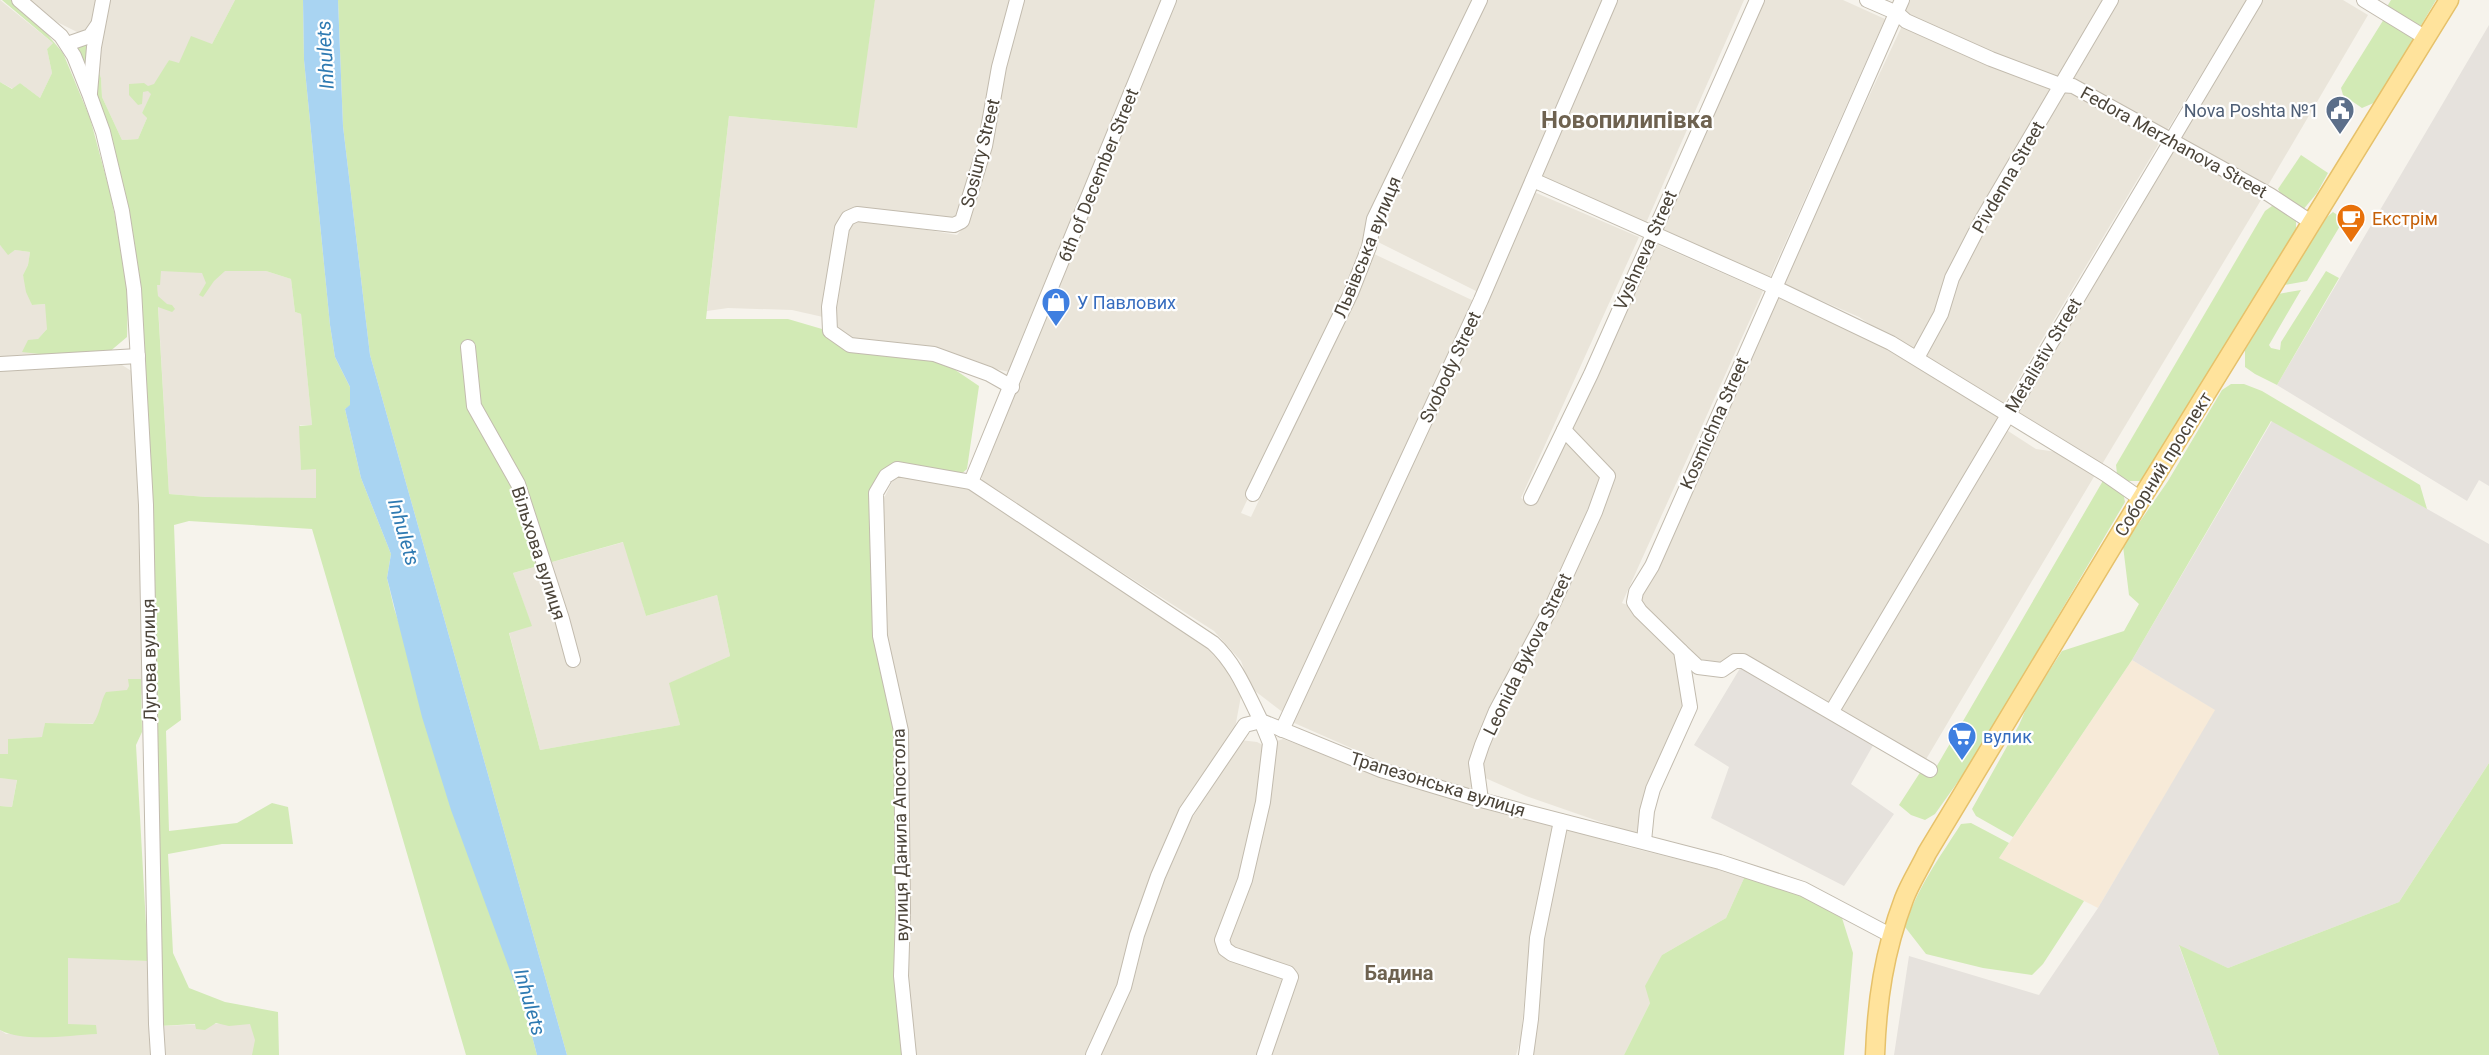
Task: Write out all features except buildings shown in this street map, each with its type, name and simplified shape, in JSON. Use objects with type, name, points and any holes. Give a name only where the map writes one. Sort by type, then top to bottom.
[{"type":"main road","name":"Соборний проспект","points":[[1875,1055],[1877,1005],[1883,969],[1904,897],[1927,853],[2311,222],[2449,0]]},
{"type":"street","name":"Лугова вулиця","points":[[19,0],[52,27],[67,44],[90,96],[103,132],[122,211],[131,266],[146,505],[158,1055]]},
{"type":"street","points":[[90,96],[97,26],[104,0]]},
{"type":"street","name":"Sosiury Street","points":[[1012,387],[989,375],[934,354],[850,345],[830,331],[829,307],[842,228],[848,218],[857,214],[954,225],[962,221],[985,146],[999,67],[1017,0]]},
{"type":"street","name":"6th of December Street","points":[[971,482],[1012,387],[1169,0]]},
{"type":"street","name":"Львівська вулиця","points":[[1253,494],[1351,293],[1369,247],[1374,219],[1480,0]]},
{"type":"street","name":"Svobody Street","points":[[1282,730],[1481,300],[1610,0]]},
{"type":"street","name":"Vyshneva Street","points":[[1531,498],[1591,374],[1757,0]]},
{"type":"street","name":"Fedora Merzhanova Street","points":[[1868,0],[1900,6],[1906,21],[1990,59],[2061,85],[2073,86],[2270,195],[2311,222]]},
{"type":"street","name":"Pivdenna Street","points":[[1917,358],[1941,314],[1952,278],[1983,218],[2111,0]]},
{"type":"street","name":"Metalistiv Street","points":[[1832,711],[2006,415],[2255,0]]},
{"type":"street","points":[[2364,0],[2426,38]]},
{"type":"street","name":"Kosmichna Street","points":[[1832,711],[1743,661],[1735,661],[1722,670],[1698,667],[1640,611],[1634,602],[1636,592],[1652,566],[1900,6]]},
{"type":"street","points":[[67,44],[90,36],[97,26]]},
{"type":"street","points":[[1533,180],[1774,287],[1891,343],[2104,474],[2141,500]]},
{"type":"street","name":"Вільхова вулиця","points":[[468,347],[474,406],[518,484],[573,660]]},
{"type":"street","points":[[0,364],[138,356]]},
{"type":"street","name":"Leonida Bykova Street","points":[[1481,800],[1476,763],[1496,711],[1554,602],[1608,476],[1564,430]]},
{"type":"street","name":"вулиця Данила Апостола","points":[[909,1055],[901,976],[903,912],[901,730],[879,636],[876,493],[885,476],[897,469],[971,482]]},
{"type":"street","points":[[971,482],[1213,643],[1226,654],[1234,667],[1270,743],[1263,802],[1245,880],[1222,940],[1225,949],[1232,954],[1288,973],[1291,977],[1264,1055]]},
{"type":"street","points":[[1644,841],[1647,811],[1653,789],[1690,707],[1681,651]]},
{"type":"street","points":[[1832,711],[1930,770]]},
{"type":"street","points":[[1093,1055],[1124,987],[1137,935],[1158,876],[1186,812],[1245,725],[1261,721]]},
{"type":"street","name":"Трапезонська вулиця","points":[[1261,721],[1381,770],[1481,800],[1720,862],[1803,889],[1892,936]]},
{"type":"street","points":[[1526,1055],[1537,938],[1561,821]]},
{"type":"shaded area","points":[[0,0],[53,43],[47,49],[52,73],[40,98],[20,83],[13,89],[0,82]]},
{"type":"shaded area","points":[[28,0],[235,0],[212,44],[179,64],[169,60],[142,113],[147,118],[138,139],[122,140],[102,97],[101,78],[81,34],[57,22]]},
{"type":"shaded area","points":[[875,0],[1014,0],[961,216],[952,220],[859,208],[844,211],[823,317],[792,310],[728,308],[707,311],[729,116],[856,128]]},
{"type":"shaded area","points":[[1021,0],[1163,0],[1015,373],[849,340],[837,329],[835,318],[850,222],[863,219],[957,235],[969,221]]},
{"type":"shaded area","points":[[1176,0],[1474,0],[1342,300],[1241,513],[1251,517],[1354,300],[1372,253],[1476,302],[1285,714],[1251,688],[1241,661],[1214,631],[982,483],[981,469],[1025,370]]},
{"type":"shaded area","points":[[1486,0],[1604,0],[1478,292],[1374,240]]},
{"type":"shaded area","points":[[1618,0],[1744,0],[1646,223],[1542,176]]},
{"type":"shaded area","points":[[1763,0],[1843,0],[1885,19],[1769,279],[1660,230]]},
{"type":"shaded area","points":[[1910,0],[2106,0],[2061,77],[1997,58],[1903,14]]},
{"type":"shaded area","points":[[2117,0],[2247,0],[2166,132],[2071,79]]},
{"type":"shaded area","points":[[2260,0],[2343,0],[2368,15],[2267,187],[2178,138]]},
{"type":"shaded area","points":[[2489,25],[2489,486],[2479,480],[2467,501],[2277,385]]},
{"type":"shaded area","points":[[1902,26],[1956,51],[2050,88],[1940,313],[1919,351],[1910,352],[1859,317],[1781,283]]},
{"type":"shaded area","points":[[2069,88],[2161,140],[2002,407],[1924,355],[1957,277],[2061,89]]},
{"type":"shaded area","points":[[2172,147],[2261,200],[2101,466],[2012,413]]},
{"type":"shaded area","points":[[1534,192],[1639,237],[1521,498],[1533,504],[1566,440],[1602,476],[1589,516],[1500,693],[1475,783],[1469,789],[1424,780],[1292,722],[1385,513],[1496,283]]},
{"type":"shaded area","points":[[1656,244],[1763,291],[1622,603],[1630,606],[1679,654],[1685,707],[1638,833],[1526,796],[1483,777],[1479,763],[1612,475],[1570,430]]},
{"type":"shaded area","points":[[0,245],[8,254],[15,250],[30,252],[28,265],[23,275],[32,305],[45,304],[48,316],[47,329],[38,339],[57,356],[0,359]]},
{"type":"shaded area","points":[[156,270],[266,271],[291,279],[295,312],[301,314],[312,425],[300,425],[301,469],[316,469],[316,499],[169,494]]},
{"type":"shaded area","points":[[1776,294],[1901,353],[1996,414],[1998,420],[1828,706],[1742,658],[1718,662],[1699,659],[1642,611],[1638,601]]},
{"type":"shaded area","points":[[122,365],[133,372],[140,509],[143,693],[116,724],[45,723],[43,737],[9,739],[8,754],[0,754],[0,370]]},
{"type":"shaded area","points":[[2272,421],[2489,544],[2489,763],[2399,902],[2228,968],[2179,946],[2219,1055],[1894,1055],[1909,956],[2039,995],[2098,908],[2215,710],[2132,660]]},
{"type":"shaded area","points":[[2005,429],[2036,449],[2057,452],[2095,475],[1925,761],[1836,709]]},
{"type":"shaded area","points":[[895,476],[971,488],[1203,644],[1230,672],[1241,696],[1235,728],[1183,811],[1120,985],[1088,1055],[913,1055],[885,637],[881,504]]},
{"type":"shaded area","points":[[624,542],[646,616],[717,595],[730,656],[670,683],[680,725],[540,750],[509,632],[531,625],[513,573]]},
{"type":"shaded area","points":[[2132,660],[2216,710],[2098,908],[1999,858]]},
{"type":"shaded area","points":[[1742,665],[1875,742],[1851,784],[1894,814],[1844,886],[1711,818],[1729,767],[1694,745]]},
{"type":"shaded area","points":[[1283,739],[1402,783],[1554,825],[1527,969],[1521,1038],[1516,1055],[1269,1055],[1296,976],[1230,947],[1228,938],[1274,742]]},
{"type":"shaded area","points":[[1240,740],[1257,742],[1265,746],[1257,810],[1243,878],[1219,941],[1289,978],[1261,1055],[1096,1055],[1178,841]]},
{"type":"shaded area","points":[[0,778],[17,779],[12,807],[0,806]]},
{"type":"shaded area","points":[[1567,829],[1628,847],[1745,876],[1726,918],[1662,955],[1650,1003],[1624,1055],[1528,1055],[1538,956]]},
{"type":"shaded area","points":[[68,957],[148,961],[155,1055],[0,1055],[0,1030],[6,1034],[96,1025],[68,1025]]},
{"type":"shaded area","points":[[255,1022],[258,1055],[165,1055],[161,1026]]},
{"type":"green space","points":[[2,0],[12,0],[41,27],[63,53],[90,118],[111,196],[128,299],[127,337],[108,353],[57,356],[22,352],[28,340],[38,339],[47,329],[45,304],[32,305],[26,292],[23,275],[28,265],[30,252],[15,250],[8,255],[0,245],[0,82],[12,89],[20,83],[40,98],[52,73],[47,49],[53,43]]},
{"type":"green space","points":[[235,0],[303,0],[304,60],[330,325],[335,357],[350,387],[350,406],[345,409],[361,478],[391,554],[387,578],[394,608],[527,1017],[537,1055],[466,1055],[312,529],[189,521],[174,525],[181,720],[166,731],[169,831],[237,823],[272,803],[288,807],[293,844],[222,844],[168,854],[173,953],[189,988],[225,1002],[278,1012],[279,1055],[252,1055],[255,1040],[250,1024],[229,1026],[216,1023],[205,1030],[196,1029],[195,1024],[159,1026],[130,242],[72,48],[88,43],[101,78],[102,97],[122,140],[138,139],[147,118],[142,113],[151,94],[148,91],[143,92],[142,104],[138,105],[129,95],[129,84],[144,83],[148,86],[154,84],[169,60],[179,63],[191,36],[212,44]],"holes":[[[161,271],[202,273],[206,283],[199,295],[203,297],[214,281],[225,271],[266,271],[291,279],[295,312],[301,314],[312,425],[299,426],[301,470],[316,469],[316,498],[206,497],[169,494],[158,307],[172,312],[175,309],[158,296],[157,285],[160,285]]]},
{"type":"green space","points":[[338,0],[875,0],[857,128],[729,116],[706,319],[788,319],[822,329],[848,350],[939,359],[979,386],[967,469],[959,476],[884,472],[874,635],[898,731],[905,1055],[567,1055],[370,355],[343,126]],"holes":[[[623,542],[646,616],[717,595],[730,656],[669,683],[680,725],[540,750],[509,633],[532,626],[513,573]]]},
{"type":"green space","points":[[2391,0],[2436,0],[2376,102],[2362,108],[2343,95],[2341,88],[2384,19],[2385,10]]},
{"type":"green space","points":[[2301,155],[2328,173],[2317,193],[2302,211],[2283,198],[2278,189]]},
{"type":"green space","points":[[2272,206],[2279,207],[2296,220],[2296,231],[2212,371],[2141,481],[2123,481],[2117,474],[2116,465],[2265,211]]},
{"type":"green space","points":[[2333,212],[2339,216],[2340,226],[2307,281],[2284,285],[2327,217]]},
{"type":"green space","points":[[2326,271],[2339,278],[2277,385],[2245,367],[2245,350],[2278,294],[2301,290],[2269,345],[2271,348],[2280,350],[2281,342]]},
{"type":"green space","points":[[2231,384],[2244,384],[2262,391],[2420,485],[2427,509],[2271,421],[2132,660],[2013,837],[1976,816],[1972,809],[2019,725],[2029,702],[2062,651],[2124,631],[2139,604],[2129,595],[2123,546],[2168,481],[2222,390]]},
{"type":"green space","points":[[2104,479],[2123,492],[2125,502],[1974,759],[1935,814],[1925,820],[1911,815],[1899,805],[1921,771],[1931,776]]},
{"type":"green space","points":[[128,679],[141,679],[142,732],[136,745],[148,961],[68,958],[68,1024],[96,1025],[97,1034],[34,1037],[10,1034],[0,1030],[0,806],[12,807],[17,780],[0,778],[0,754],[8,754],[8,739],[42,737],[45,723],[93,724],[106,692],[127,690]]},
{"type":"green space","points":[[2489,763],[2489,1055],[2219,1055],[2179,945],[2228,968],[2399,902]]},
{"type":"green space","points":[[1971,823],[2009,843],[1999,858],[2084,901],[2043,964],[2032,975],[1983,968],[1926,954],[1905,927],[1915,900],[1937,861],[1961,824]]},
{"type":"green space","points":[[1745,876],[1802,896],[1842,918],[1853,953],[1844,1055],[1624,1055],[1650,1003],[1645,986],[1662,955],[1726,918]]},
{"type":"water","name":"Inhulets","points":[[303,0],[338,0],[343,126],[370,355],[567,1055],[537,1055],[527,1017],[451,810],[422,717],[387,578],[391,554],[361,478],[345,409],[350,405],[350,387],[335,357],[330,325],[304,60]]},
{"type":"place","name":"Nova Poshta №1","points":[[2340,136]]},
{"type":"place","name":"Екстрім","points":[[2351,244]]},
{"type":"place","name":"У Павлових","points":[[1056,328]]},
{"type":"place","name":"вулик","points":[[1962,762]]},
{"type":"district","name":"Новопилипівка","points":[[1627,120]]},
{"type":"district","name":"Бадина","points":[[1399,973]]}]
